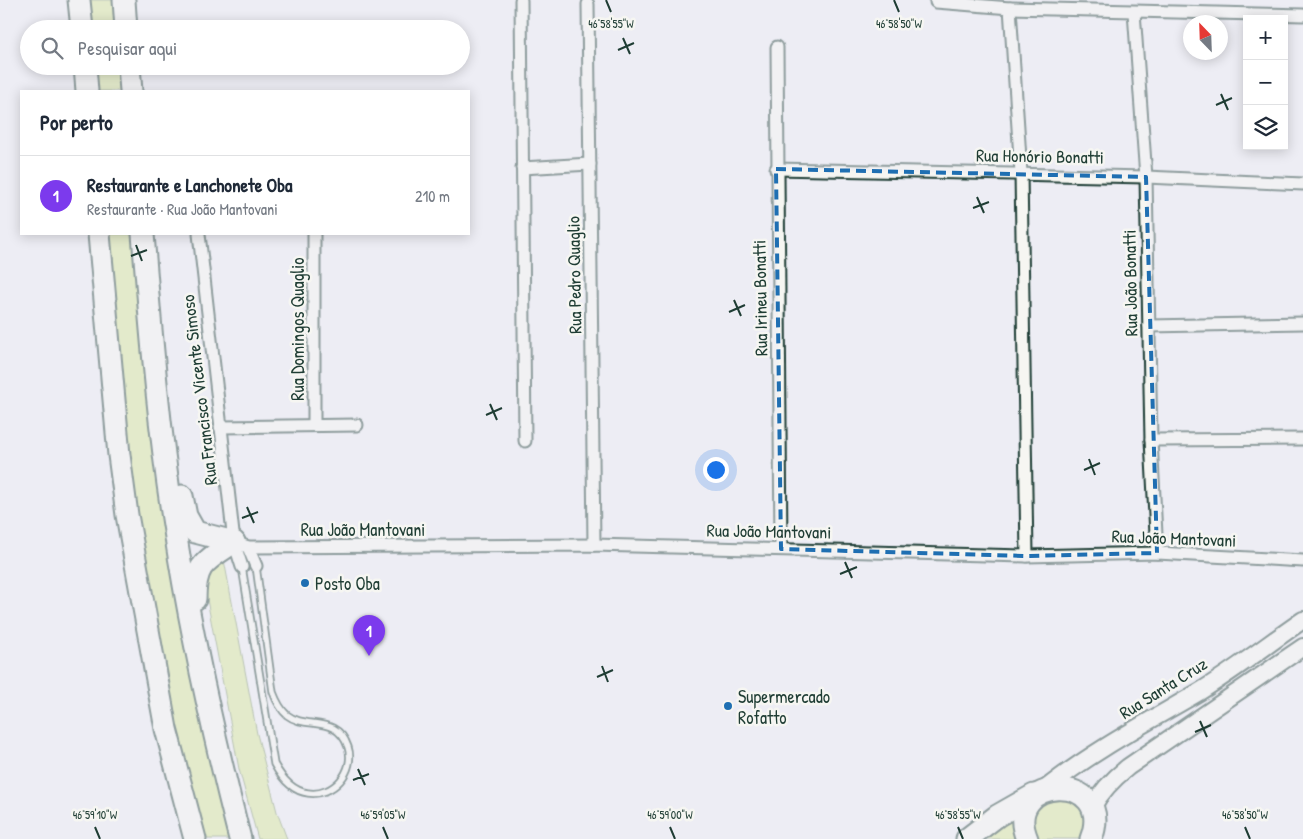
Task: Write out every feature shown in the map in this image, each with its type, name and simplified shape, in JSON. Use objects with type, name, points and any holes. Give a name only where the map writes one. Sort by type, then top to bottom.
[{"type":"highway","points":[[79,0],[81,20]]},
{"type":"highway","points":[[124,0],[125,20]]},
{"type":"highway","points":[[86,75],[87,90]]},
{"type":"highway","points":[[130,75],[131,90]]},
{"type":"highway","points":[[99,235],[119,455],[138,584],[188,839]]},
{"type":"highway","points":[[143,235],[162,427],[175,531],[194,637],[224,777],[240,839]]},
{"type":"highway","points":[[162,427],[180,479],[186,516],[190,526],[201,535],[241,544]]},
{"type":"highway","points":[[194,637],[195,581],[202,564],[211,555],[241,544]]},
{"type":"highway","points":[[166,729],[195,839]]},
{"type":"highway","points":[[224,777],[246,839]]},
{"type":"highway","points":[[967,839],[997,816],[1044,790],[1054,787],[1066,788],[1081,795],[1092,808],[1095,819],[1091,839]]},
{"type":"highway","points":[[1027,839],[1023,823],[1024,813],[1034,797],[1044,790]]},
{"type":"main road","name":"Rua Santa Cruz","points":[[1044,790],[1065,773],[1155,716],[1200,691],[1303,620]]},
{"type":"main road","points":[[1271,642],[1284,660]]},
{"type":"main road","points":[[1092,808],[1104,789],[1128,767],[1303,647]]},
{"type":"street","points":[[521,0],[525,441]]},
{"type":"street","points":[[936,2],[1010,8],[1303,15]]},
{"type":"street","name":"Rua Pedro Quaglio","points":[[588,4],[594,545]]},
{"type":"street","points":[[1010,8],[1022,173],[1027,556]]},
{"type":"street","name":"Rua João Bonatti","points":[[1134,12],[1146,177],[1151,440],[1157,553]]},
{"type":"street","name":"Rua Irineu Bonatti","points":[[777,47],[776,169],[781,549]]},
{"type":"street","points":[[522,168],[590,164]]},
{"type":"street","name":"Rua Honório Bonatti","points":[[776,169],[1022,173],[1303,184]]},
{"type":"street","name":"Rua Francisco Vicente Simoso","points":[[199,235],[220,428],[241,544]]},
{"type":"street","name":"Rua Domingos Quaglio","points":[[314,235],[314,425]]},
{"type":"street","points":[[1149,326],[1303,322]]},
{"type":"street","points":[[220,428],[357,425]]},
{"type":"street","points":[[1151,440],[1303,439]]},
{"type":"street","points":[[241,544],[256,566]]},
{"type":"street","points":[[241,544],[242,567]]},
{"type":"street","name":"Rua João Mantovani","points":[[241,544],[594,545],[1027,556],[1157,553],[1303,562]]},
{"type":"lane","points":[[242,567],[274,764],[280,774],[296,789],[308,793],[320,793],[332,789],[341,781],[348,764],[348,746],[342,735],[332,727],[322,723],[298,720],[287,715],[279,706],[273,692],[256,566]]},
{"type":"highlighted area","points":[[776,169],[1146,177],[1157,553],[1027,556],[781,549]]},
{"type":"green space","points":[[87,0],[117,0],[118,20],[88,20]]},
{"type":"green space","points":[[93,75],[123,75],[125,90],[94,90]]},
{"type":"green space","points":[[106,235],[136,235],[231,839],[202,839],[183,767],[133,504]]},
{"type":"green space","points":[[224,560],[257,734],[277,812],[287,839],[258,839],[239,769],[203,578]]},
{"type":"green space","points":[[1045,798],[1071,798],[1085,812],[1082,839],[1034,839],[1032,811]]},
{"type":"green space","points":[[1014,817],[1013,826],[1016,839],[982,839]]},
{"type":"place","name":"Posto Oba","points":[[305,583]]},
{"type":"place","name":"Restaurante e Lanchonete Oba","points":[[369,656]]},
{"type":"place","name":"Supermercado Rofatto","points":[[728,706]]}]
